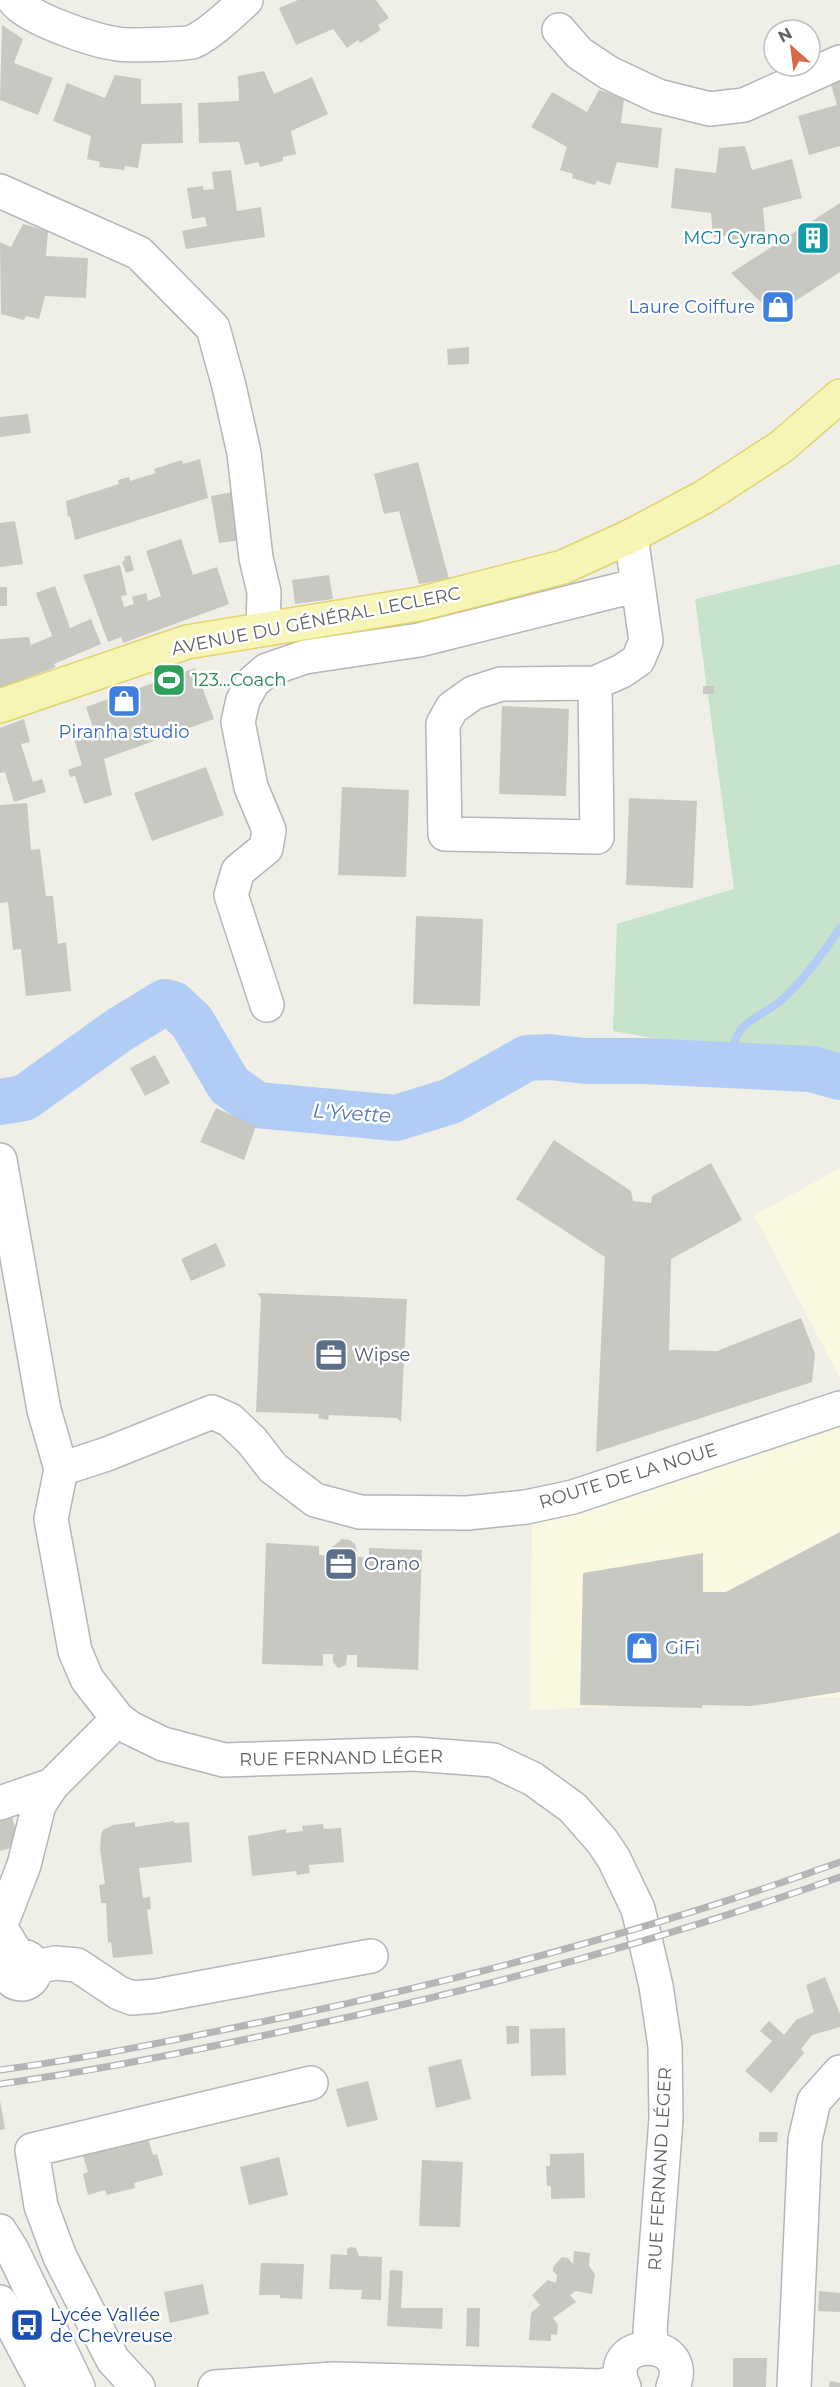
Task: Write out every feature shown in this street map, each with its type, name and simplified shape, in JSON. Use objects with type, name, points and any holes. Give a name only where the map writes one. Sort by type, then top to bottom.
[{"type":"main road","name":"AVENUE DU GÉNÉRAL LECLERC","points":[[0,706],[187,642],[419,604],[563,567],[631,536],[704,497],[781,447],[840,396]]},
{"type":"street","points":[[14,0],[18,6],[56,26],[119,45],[192,42],[226,19],[246,0]]},
{"type":"street","points":[[559,30],[579,53],[609,73],[658,96],[710,109],[744,105],[840,62]]},
{"type":"street","points":[[0,191],[139,253],[213,328],[244,453],[256,558],[264,592],[264,629]]},
{"type":"street","points":[[595,682],[597,837],[445,834],[443,724],[452,708],[473,693],[501,684],[595,682],[622,671],[638,660],[646,641],[631,536]]},
{"type":"street","points":[[267,1005],[231,895],[238,871],[266,848],[269,830],[251,787],[238,722],[243,700],[253,682],[267,670],[305,657],[419,640],[638,585]]},
{"type":"street","name":"RUE FERNAND LÉGER","points":[[0,1160],[44,1410],[61,1469],[51,1519],[75,1651],[87,1679],[117,1719],[163,1744],[224,1760],[415,1754],[493,1760],[533,1779],[573,1808],[602,1841],[614,1859],[638,1909],[656,1986],[665,2046],[666,2119],[650,2330],[652,2347]]},
{"type":"street","name":"ROUTE DE LA NOUE","points":[[61,1469],[107,1454],[212,1412],[230,1420],[252,1441],[273,1468],[315,1500],[360,1512],[467,1513],[526,1507],[573,1497],[840,1408]]},
{"type":"street","points":[[117,1719],[52,1785],[39,1806],[24,1865],[0,1927],[27,1961],[77,1965],[119,1993],[132,1998],[156,1996],[371,1956]]},
{"type":"street","points":[[0,1803],[52,1785]]},
{"type":"street","points":[[794,2387],[805,2140],[814,2101],[840,2072]]},
{"type":"street","points":[[138,2387],[113,2360],[60,2257],[41,2206],[32,2151],[311,2083]]},
{"type":"street","points":[[0,2231],[12,2250],[78,2387]]},
{"type":"street","points":[[0,2302],[45,2387]]},
{"type":"street","points":[[215,2387],[334,2383],[599,2386],[622,2384],[622,2364],[628,2356],[643,2347],[652,2347],[666,2353],[672,2360],[676,2376],[673,2387]]},
{"type":"shaded area","points":[[840,1168],[840,1378],[754,1215]]},
{"type":"shaded area","points":[[840,1408],[840,1697],[530,1710],[532,1513]]},
{"type":"green space","points":[[840,564],[840,1071],[613,1031],[617,924],[734,889],[695,599]]},
{"type":"building","points":[[298,0],[376,0],[389,18],[378,25],[381,30],[360,43],[358,40],[347,48],[333,29],[296,45],[279,8]]},
{"type":"building","points":[[2,25],[23,39],[14,63],[53,78],[38,115],[0,100]]},
{"type":"building","points":[[264,71],[274,94],[312,77],[328,114],[291,131],[296,154],[283,157],[283,161],[260,167],[258,162],[245,165],[239,142],[199,143],[198,103],[239,101],[238,76]]},
{"type":"building","points":[[115,75],[141,79],[141,104],[182,103],[183,143],[142,144],[138,168],[125,166],[124,170],[99,167],[100,162],[87,159],[91,136],[53,121],[67,83],[105,98]]},
{"type":"building","points":[[840,76],[840,146],[809,155],[798,116],[837,105],[830,81]]},
{"type":"building","points":[[599,90],[624,98],[621,123],[662,128],[658,168],[617,162],[610,185],[597,181],[595,185],[572,178],[573,174],[560,170],[567,147],[531,127],[552,92],[587,112]]},
{"type":"building","points":[[745,146],[752,170],[792,159],[802,198],[763,208],[765,232],[751,233],[752,238],[727,240],[727,236],[713,237],[711,213],[671,208],[675,168],[716,173],[719,148]]},
{"type":"building","points":[[231,170],[237,211],[261,207],[265,237],[186,249],[182,231],[207,226],[205,217],[192,219],[187,188],[203,186],[203,190],[214,189],[212,172]]},
{"type":"building","name":"MCJ Cyrano","points":[[840,203],[840,272],[774,315],[731,273]]},
{"type":"building","points":[[23,224],[48,231],[46,256],[88,258],[86,298],[45,296],[39,319],[26,316],[24,320],[1,314],[0,242],[11,247]]},
{"type":"building","points":[[469,347],[469,364],[448,365],[447,349]]},
{"type":"building","points":[[28,414],[31,433],[0,437],[0,417]]},
{"type":"building","points":[[200,459],[208,498],[75,540],[66,501],[119,484],[118,480],[129,477],[130,481],[156,473],[154,469],[182,460],[183,464]]},
{"type":"building","points":[[418,462],[449,579],[419,584],[399,511],[384,514],[374,474]]},
{"type":"building","points":[[233,492],[241,540],[219,543],[211,496]]},
{"type":"building","points":[[15,521],[23,564],[0,567],[0,523]]},
{"type":"building","points":[[181,539],[193,575],[217,567],[229,604],[123,643],[121,637],[108,642],[83,575],[120,565],[127,595],[121,596],[124,607],[134,604],[132,597],[146,593],[148,601],[161,596],[146,551]]},
{"type":"building","points":[[130,555],[134,570],[126,573],[122,562],[125,560],[124,557]]},
{"type":"building","points":[[329,575],[333,599],[295,604],[292,580]]},
{"type":"building","points":[[55,586],[70,628],[91,619],[101,644],[54,664],[56,667],[0,688],[0,639],[29,637],[31,645],[52,636],[36,593]]},
{"type":"building","points":[[0,587],[7,587],[7,606],[0,606]]},
{"type":"building","points":[[195,668],[214,719],[104,759],[112,795],[84,804],[75,776],[70,777],[68,770],[82,765],[73,736],[94,730],[86,707]]},
{"type":"building","points":[[703,686],[714,686],[714,694],[703,694]]},
{"type":"building","points":[[502,706],[569,709],[566,796],[499,794]]},
{"type":"building","points":[[24,719],[30,742],[21,744],[33,782],[42,779],[46,792],[14,802],[5,772],[0,773],[0,728]]},
{"type":"building","points":[[206,767],[224,815],[152,841],[134,793]]},
{"type":"building","points":[[342,787],[409,790],[406,877],[338,875]]},
{"type":"building","points":[[629,798],[697,801],[693,888],[626,885]]},
{"type":"building","points":[[27,803],[31,850],[40,849],[46,896],[53,896],[58,944],[66,942],[71,991],[26,996],[21,949],[13,950],[8,902],[0,903],[0,805]]},
{"type":"building","points":[[416,916],[483,919],[480,1006],[413,1004]]},
{"type":"building","points":[[155,1055],[170,1083],[145,1096],[130,1068]]},
{"type":"building","points":[[216,1108],[256,1126],[244,1160],[200,1142]]},
{"type":"building","points":[[554,1140],[631,1191],[633,1201],[651,1203],[652,1196],[711,1163],[742,1220],[671,1259],[669,1350],[717,1351],[801,1318],[815,1354],[812,1382],[596,1452],[605,1257],[516,1199]]},
{"type":"building","points":[[216,1243],[226,1266],[191,1281],[181,1259]]},
{"type":"building","name":"Wipse","points":[[257,1293],[407,1299],[401,1422],[397,1418],[329,1415],[328,1420],[318,1418],[319,1414],[256,1412],[261,1298]]},
{"type":"building","points":[[840,1532],[840,1692],[752,1706],[702,1705],[702,1708],[580,1705],[583,1573],[703,1553],[703,1592],[726,1592]]},
{"type":"building","points":[[342,1539],[350,1540],[355,1544],[358,1557],[369,1558],[369,1548],[422,1550],[418,1670],[357,1667],[357,1655],[347,1655],[346,1665],[338,1668],[333,1662],[333,1654],[323,1654],[323,1666],[262,1664],[266,1543],[319,1546],[319,1555],[330,1556],[331,1548]]},
{"type":"building","points":[[12,1817],[20,1845],[0,1851],[0,1821]]},
{"type":"building","points":[[174,1821],[174,1823],[189,1822],[192,1862],[139,1868],[143,1898],[150,1897],[151,1909],[147,1910],[153,1954],[113,1958],[111,1942],[108,1943],[106,1903],[101,1903],[99,1885],[105,1884],[100,1849],[101,1834],[103,1830],[113,1825],[135,1822],[135,1827]]},
{"type":"building","points":[[323,1824],[324,1829],[341,1828],[344,1862],[309,1865],[310,1873],[297,1875],[296,1871],[252,1876],[248,1836],[286,1829],[286,1833],[303,1831],[302,1826]]},
{"type":"building","points":[[825,1977],[840,2014],[840,2027],[812,2035],[801,2049],[804,2053],[771,2093],[745,2071],[772,2041],[760,2031],[769,2021],[784,2035],[796,2020],[814,2012],[806,1985]]},
{"type":"building","points":[[506,2026],[519,2026],[519,2043],[507,2044]]},
{"type":"building","points":[[565,2028],[566,2075],[531,2076],[530,2029]]},
{"type":"building","points":[[461,2059],[471,2099],[436,2108],[428,2067]]},
{"type":"building","points":[[368,2081],[378,2120],[347,2127],[336,2089]]},
{"type":"building","points":[[0,2100],[5,2129],[0,2130]]},
{"type":"building","points":[[759,2132],[778,2132],[777,2142],[759,2142]]},
{"type":"building","points":[[147,2135],[153,2155],[157,2154],[163,2175],[134,2183],[135,2188],[107,2195],[105,2190],[88,2195],[83,2174],[88,2172],[82,2153]]},
{"type":"building","points":[[584,2153],[585,2198],[551,2199],[551,2186],[547,2186],[546,2166],[550,2166],[550,2154]]},
{"type":"building","points":[[279,2157],[288,2195],[249,2205],[240,2167]]},
{"type":"building","points":[[422,2160],[463,2162],[460,2227],[419,2226]]},
{"type":"building","points":[[356,2248],[359,2256],[382,2257],[381,2300],[361,2299],[362,2290],[329,2289],[331,2254],[347,2255],[347,2249]]},
{"type":"building","points":[[574,2251],[590,2253],[589,2266],[595,2274],[592,2294],[576,2291],[570,2295],[576,2302],[553,2318],[558,2325],[557,2335],[551,2334],[551,2341],[529,2340],[531,2313],[540,2305],[532,2295],[548,2280],[556,2283],[557,2275],[553,2267],[562,2257],[568,2258],[573,2264]]},
{"type":"building","points":[[261,2263],[304,2264],[302,2299],[280,2298],[280,2295],[259,2295]]},
{"type":"building","points":[[390,2270],[403,2271],[401,2308],[443,2308],[442,2329],[387,2326]]},
{"type":"building","points":[[203,2284],[209,2314],[170,2323],[164,2292]]},
{"type":"building","points":[[819,2291],[840,2293],[840,2312],[818,2311]]},
{"type":"building","points":[[467,2308],[480,2308],[479,2347],[466,2346]]},
{"type":"building","points":[[733,2358],[767,2358],[766,2387],[733,2387]]},
{"type":"building","points":[[830,2381],[840,2383],[840,2387],[829,2387]]},
{"type":"waterway","points":[[729,1064],[732,1048],[743,1027],[788,994],[816,962],[840,928]]},
{"type":"waterway","name":"L'Yvette","points":[[0,1102],[24,1098],[119,1030],[165,1002],[173,1004],[192,1022],[229,1085],[257,1105],[396,1118],[451,1101],[527,1058],[549,1057],[586,1061],[643,1061],[811,1069],[840,1077]]},
{"type":"railway","points":[[0,2070],[73,2059],[290,2016],[499,1967],[705,1908],[840,1862]]},
{"type":"railway","points":[[0,2084],[190,2051],[439,1996],[574,1961],[708,1921],[840,1877]]},
{"type":"place","name":"MCJ Cyrano","points":[[813,238]]},
{"type":"place","name":"Laure Coiffure","points":[[778,307]]},
{"type":"place","name":"123...Coach","points":[[169,680]]},
{"type":"place","name":"Piranha studio","points":[[124,701]]},
{"type":"place","name":"Wipse","points":[[331,1355]]},
{"type":"place","name":"Orano","points":[[341,1564]]},
{"type":"place","name":"GiFi","points":[[642,1648]]},
{"type":"place","name":"Lycée Vallée de Chevreuse","points":[[27,2325]]}]
